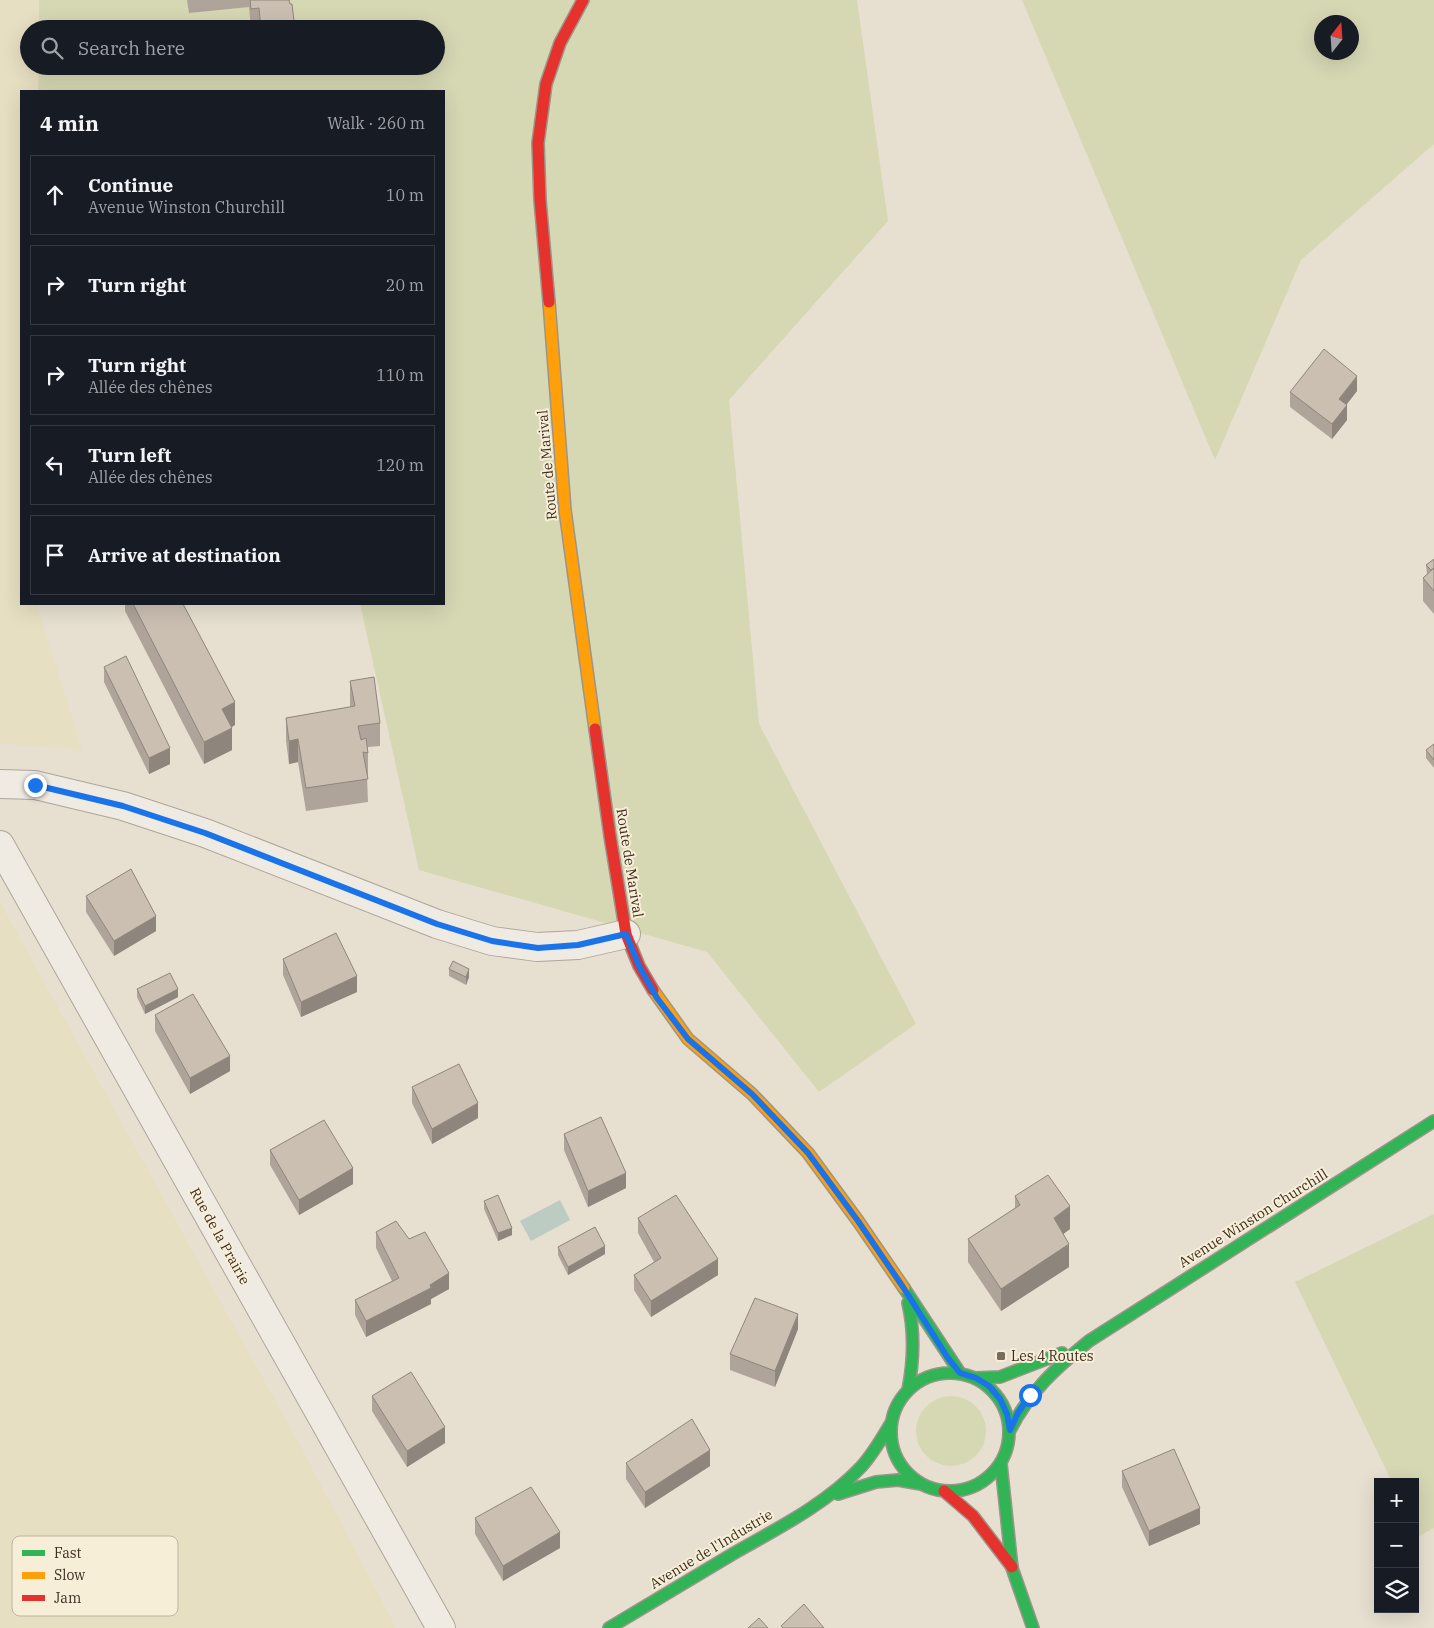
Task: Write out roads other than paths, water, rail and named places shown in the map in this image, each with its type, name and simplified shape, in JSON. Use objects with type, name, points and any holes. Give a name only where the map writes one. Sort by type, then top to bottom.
[{"type":"main road","name":"Route de Marival","points":[[584,0],[560,43],[546,84],[538,143],[540,200],[565,510],[610,836],[626,934],[639,966],[657,998],[688,1039],[752,1094],[808,1153],[858,1221],[948,1358],[960,1373]]},
{"type":"main road","name":"Avenue Winston Churchill","points":[[976,1378],[1007,1375],[1044,1362],[1089,1341],[1434,1121]]},
{"type":"main road","points":[[903,1287],[915,1335],[914,1363],[908,1390]]},
{"type":"main road","name":"Avenue Winston Churchill","points":[[1010,1430],[1018,1413],[1043,1380],[1089,1341]]},
{"type":"main road","points":[[941,1373],[960,1373],[976,1378],[989,1386],[1000,1399],[1007,1414],[1010,1430],[1008,1448],[1001,1464],[990,1476],[976,1486],[960,1491],[944,1491],[921,1484],[907,1473],[896,1458],[891,1441],[891,1423],[897,1405],[908,1390],[923,1379],[941,1373]]},
{"type":"main road","name":"Avenue de l'Industrie","points":[[609,1628],[829,1497],[865,1463],[881,1443],[891,1423]]},
{"type":"main road","points":[[1001,1464],[1012,1568],[1033,1628]]},
{"type":"main road","name":"Avenue de l'Industrie","points":[[829,1497],[876,1482],[898,1480],[921,1484]]},
{"type":"main road","points":[[944,1491],[960,1502],[984,1528],[1012,1568]]},
{"type":"street","points":[[0,784],[35,785],[123,806],[205,833],[437,924],[492,941],[538,948],[578,945],[626,934]]},
{"type":"street","name":"Rue de la Prairie","points":[[0,845],[441,1628]]},
{"type":"place","name":"Les 4 Routes","points":[[1001,1356]]}]
